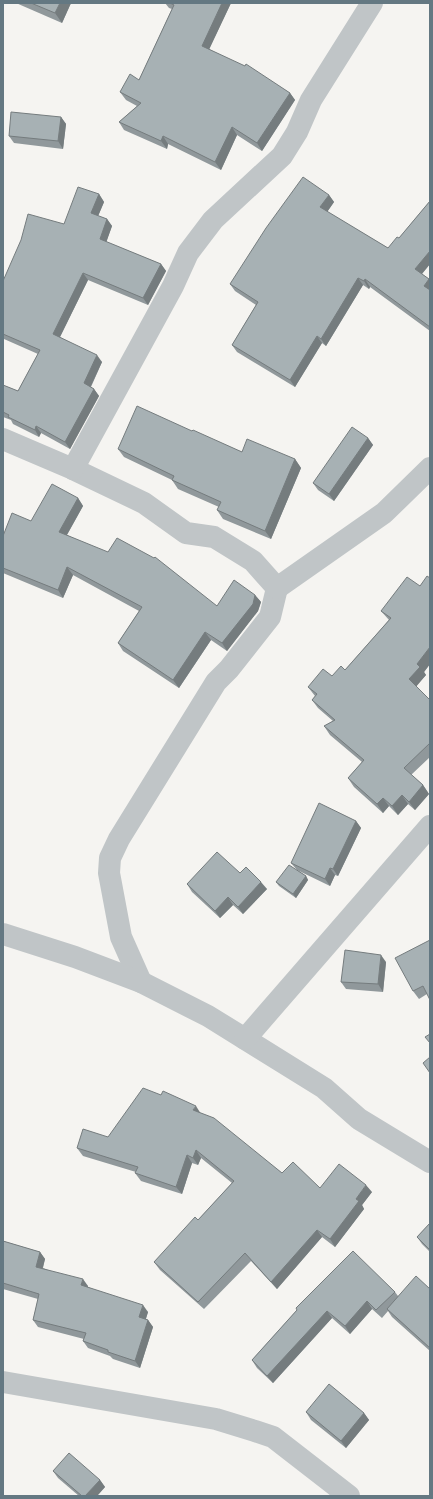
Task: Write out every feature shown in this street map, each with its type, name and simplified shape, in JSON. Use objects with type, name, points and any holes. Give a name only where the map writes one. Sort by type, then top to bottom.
[{"type":"street","points":[[73,469],[173,286],[188,253],[212,220],[282,156],[297,132],[311,100],[372,3]]},
{"type":"street","points":[[3,439],[73,469],[144,503],[186,533],[214,537],[253,561],[277,588]]},
{"type":"street","points":[[141,982],[121,937],[109,873],[110,858],[119,839],[216,682],[270,617],[277,588],[384,513],[430,468]]},
{"type":"street","points":[[245,1039],[430,826]]},
{"type":"street","points":[[96,966],[121,937]]},
{"type":"street","points":[[4,939],[96,966],[141,982],[208,1016],[324,1088],[359,1119],[430,1162]]},
{"type":"street","points":[[3,1382],[216,1419],[255,1431],[273,1437],[349,1496]]},
{"type":"building","points":[[31,3],[60,3],[55,13]]},
{"type":"building","points":[[170,3],[222,3],[202,46],[245,66],[246,64],[290,93],[257,143],[232,127],[215,162],[163,136],[161,141],[119,122],[141,103],[120,92],[130,74],[139,80],[174,5]]},
{"type":"building","points":[[11,112],[61,117],[58,141],[9,136]]},
{"type":"building","points":[[303,177],[329,195],[320,207],[388,248],[397,237],[399,238],[430,201],[430,251],[415,269],[429,279],[424,286],[430,290],[430,327],[365,279],[364,281],[358,278],[321,339],[317,336],[290,380],[232,345],[258,302],[230,284],[266,228]]},
{"type":"building","points":[[78,187],[99,194],[91,213],[107,219],[100,239],[161,264],[143,298],[83,273],[53,334],[97,355],[84,383],[94,389],[65,442],[36,426],[35,430],[8,417],[9,415],[3,412],[3,385],[18,391],[40,350],[3,334],[3,281],[21,240],[28,214],[64,224]]},
{"type":"building","points":[[137,406],[242,452],[247,439],[295,459],[265,531],[217,510],[221,502],[172,480],[174,476],[118,449]]},
{"type":"building","points":[[352,427],[368,438],[329,494],[313,483]]},
{"type":"building","points":[[52,484],[78,498],[59,532],[108,552],[117,538],[154,558],[155,557],[217,606],[234,580],[255,595],[253,604],[222,643],[205,632],[173,680],[118,643],[142,607],[67,567],[58,590],[3,568],[3,536],[12,513],[31,521]]},
{"type":"building","points":[[427,576],[430,578],[430,647],[417,664],[420,667],[409,679],[430,700],[430,743],[404,768],[423,785],[409,802],[402,795],[392,806],[383,798],[377,804],[348,778],[364,760],[324,726],[335,720],[312,700],[317,694],[308,687],[323,669],[332,676],[341,666],[345,670],[391,618],[381,611],[407,577],[420,586]]},
{"type":"building","points":[[319,803],[356,821],[333,869],[330,868],[325,879],[291,863]]},
{"type":"building","points":[[217,852],[240,873],[246,867],[261,882],[238,907],[228,897],[215,911],[187,884]]},
{"type":"building","points":[[289,865],[306,876],[293,894],[276,882]]},
{"type":"building","points":[[430,940],[430,1000],[423,986],[413,991],[395,958]]},
{"type":"building","points":[[345,950],[381,955],[378,984],[341,982]]},
{"type":"building","points":[[430,1034],[430,1043],[425,1037]]},
{"type":"building","points":[[430,1057],[430,1073],[423,1063]]},
{"type":"building","points":[[143,1088],[161,1095],[163,1091],[196,1106],[193,1110],[214,1118],[282,1173],[293,1162],[320,1188],[339,1164],[366,1185],[356,1199],[359,1201],[330,1239],[317,1230],[271,1282],[245,1253],[198,1302],[154,1262],[195,1217],[198,1220],[234,1181],[196,1150],[193,1158],[187,1155],[176,1187],[135,1173],[138,1167],[77,1148],[83,1129],[108,1137]]},
{"type":"building","points":[[430,1223],[430,1250],[417,1237]]},
{"type":"building","points":[[3,1241],[40,1252],[36,1267],[83,1279],[81,1285],[143,1305],[139,1317],[148,1320],[135,1361],[108,1352],[108,1350],[83,1341],[86,1333],[33,1320],[39,1294],[3,1283]]},
{"type":"building","points":[[353,1251],[395,1292],[376,1310],[367,1301],[345,1326],[327,1311],[267,1376],[252,1360],[297,1310],[296,1308]]},
{"type":"building","points":[[416,1276],[430,1289],[430,1348],[387,1309]]},
{"type":"building","points":[[329,1384],[364,1413],[341,1441],[306,1412]]},
{"type":"building","points":[[69,1453],[100,1480],[85,1496],[82,1496],[53,1471]]}]
